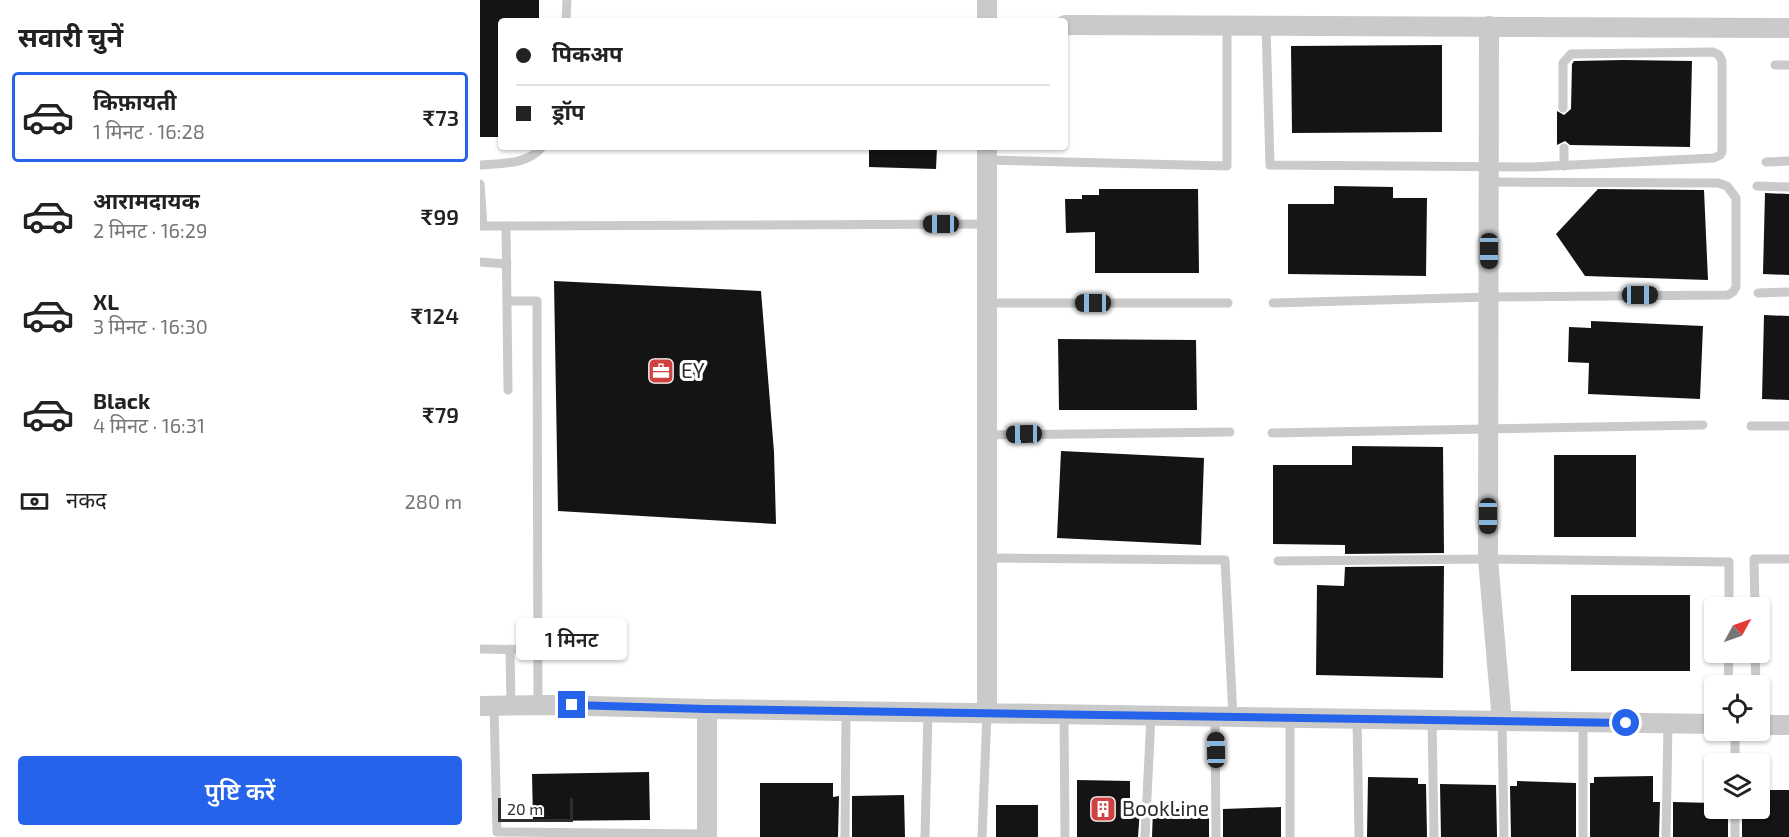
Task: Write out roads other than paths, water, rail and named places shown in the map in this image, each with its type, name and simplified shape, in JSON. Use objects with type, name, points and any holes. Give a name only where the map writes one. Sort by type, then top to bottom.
[{"type":"street","points":[[987,0],[987,18]]},
{"type":"street","points":[[1068,25],[1789,28]]},
{"type":"street","points":[[1489,26],[1488,559],[1502,722]]},
{"type":"street","points":[[987,153],[987,713]]},
{"type":"street","points":[[495,706],[1704,724]]},
{"type":"street","points":[[707,709],[707,835]]},
{"type":"street","points":[[1770,725],[1789,725]]},
{"type":"lane","points":[[566,18],[567,0]]},
{"type":"lane","points":[[987,153],[1227,166],[1227,26]]},
{"type":"lane","points":[[1266,26],[1270,165],[1718,183],[1727,186],[1736,198],[1736,287],[1728,295],[1489,297],[1273,303]]},
{"type":"lane","points":[[1489,175],[1564,166],[1714,158],[1722,152],[1722,61],[1719,55],[1713,52],[1575,52],[1563,63],[1563,108]]},
{"type":"lane","points":[[1775,65],[1789,65]]},
{"type":"lane","points":[[1564,148],[1564,166]]},
{"type":"lane","points":[[480,165],[519,162],[540,150]]},
{"type":"lane","points":[[1766,162],[1789,161]]},
{"type":"lane","points":[[480,184],[481,226],[987,224]]},
{"type":"lane","points":[[1757,186],[1789,187]]},
{"type":"lane","points":[[506,226],[508,390]]},
{"type":"lane","points":[[480,262],[507,264]]},
{"type":"lane","points":[[1758,293],[1789,292]]},
{"type":"lane","points":[[507,301],[537,301],[538,705]]},
{"type":"lane","points":[[987,303],[1228,303]]},
{"type":"lane","points":[[1272,433],[1703,425]]},
{"type":"lane","points":[[1751,426],[1789,426]]},
{"type":"lane","points":[[987,435],[1230,432]]},
{"type":"lane","points":[[987,558],[1225,560],[1224,717],[1216,837]]},
{"type":"lane","points":[[1278,561],[1488,559],[1729,562],[1729,597]]},
{"type":"lane","points":[[1755,597],[1754,559],[1789,559]]},
{"type":"lane","points":[[480,649],[537,650]]},
{"type":"lane","points":[[510,649],[495,706],[497,832],[707,835]]},
{"type":"lane","points":[[845,837],[846,711]]},
{"type":"lane","points":[[925,837],[928,712]]},
{"type":"lane","points":[[982,837],[987,713]]},
{"type":"lane","points":[[1065,714],[1065,837]]},
{"type":"lane","points":[[1145,837],[1151,716]]},
{"type":"lane","points":[[1290,718],[1290,837]]},
{"type":"lane","points":[[1357,719],[1359,837]]},
{"type":"lane","points":[[1432,720],[1434,837]]},
{"type":"lane","points":[[1502,722],[1504,837]]},
{"type":"lane","points":[[1583,723],[1583,837]]},
{"type":"lane","points":[[1666,837],[1668,724]]},
{"type":"lane","points":[[1735,819],[1735,837]]},
{"type":"place","name":"EY","points":[[661,371]]},
{"type":"place","name":"BookLine","points":[[1103,809]]}]
